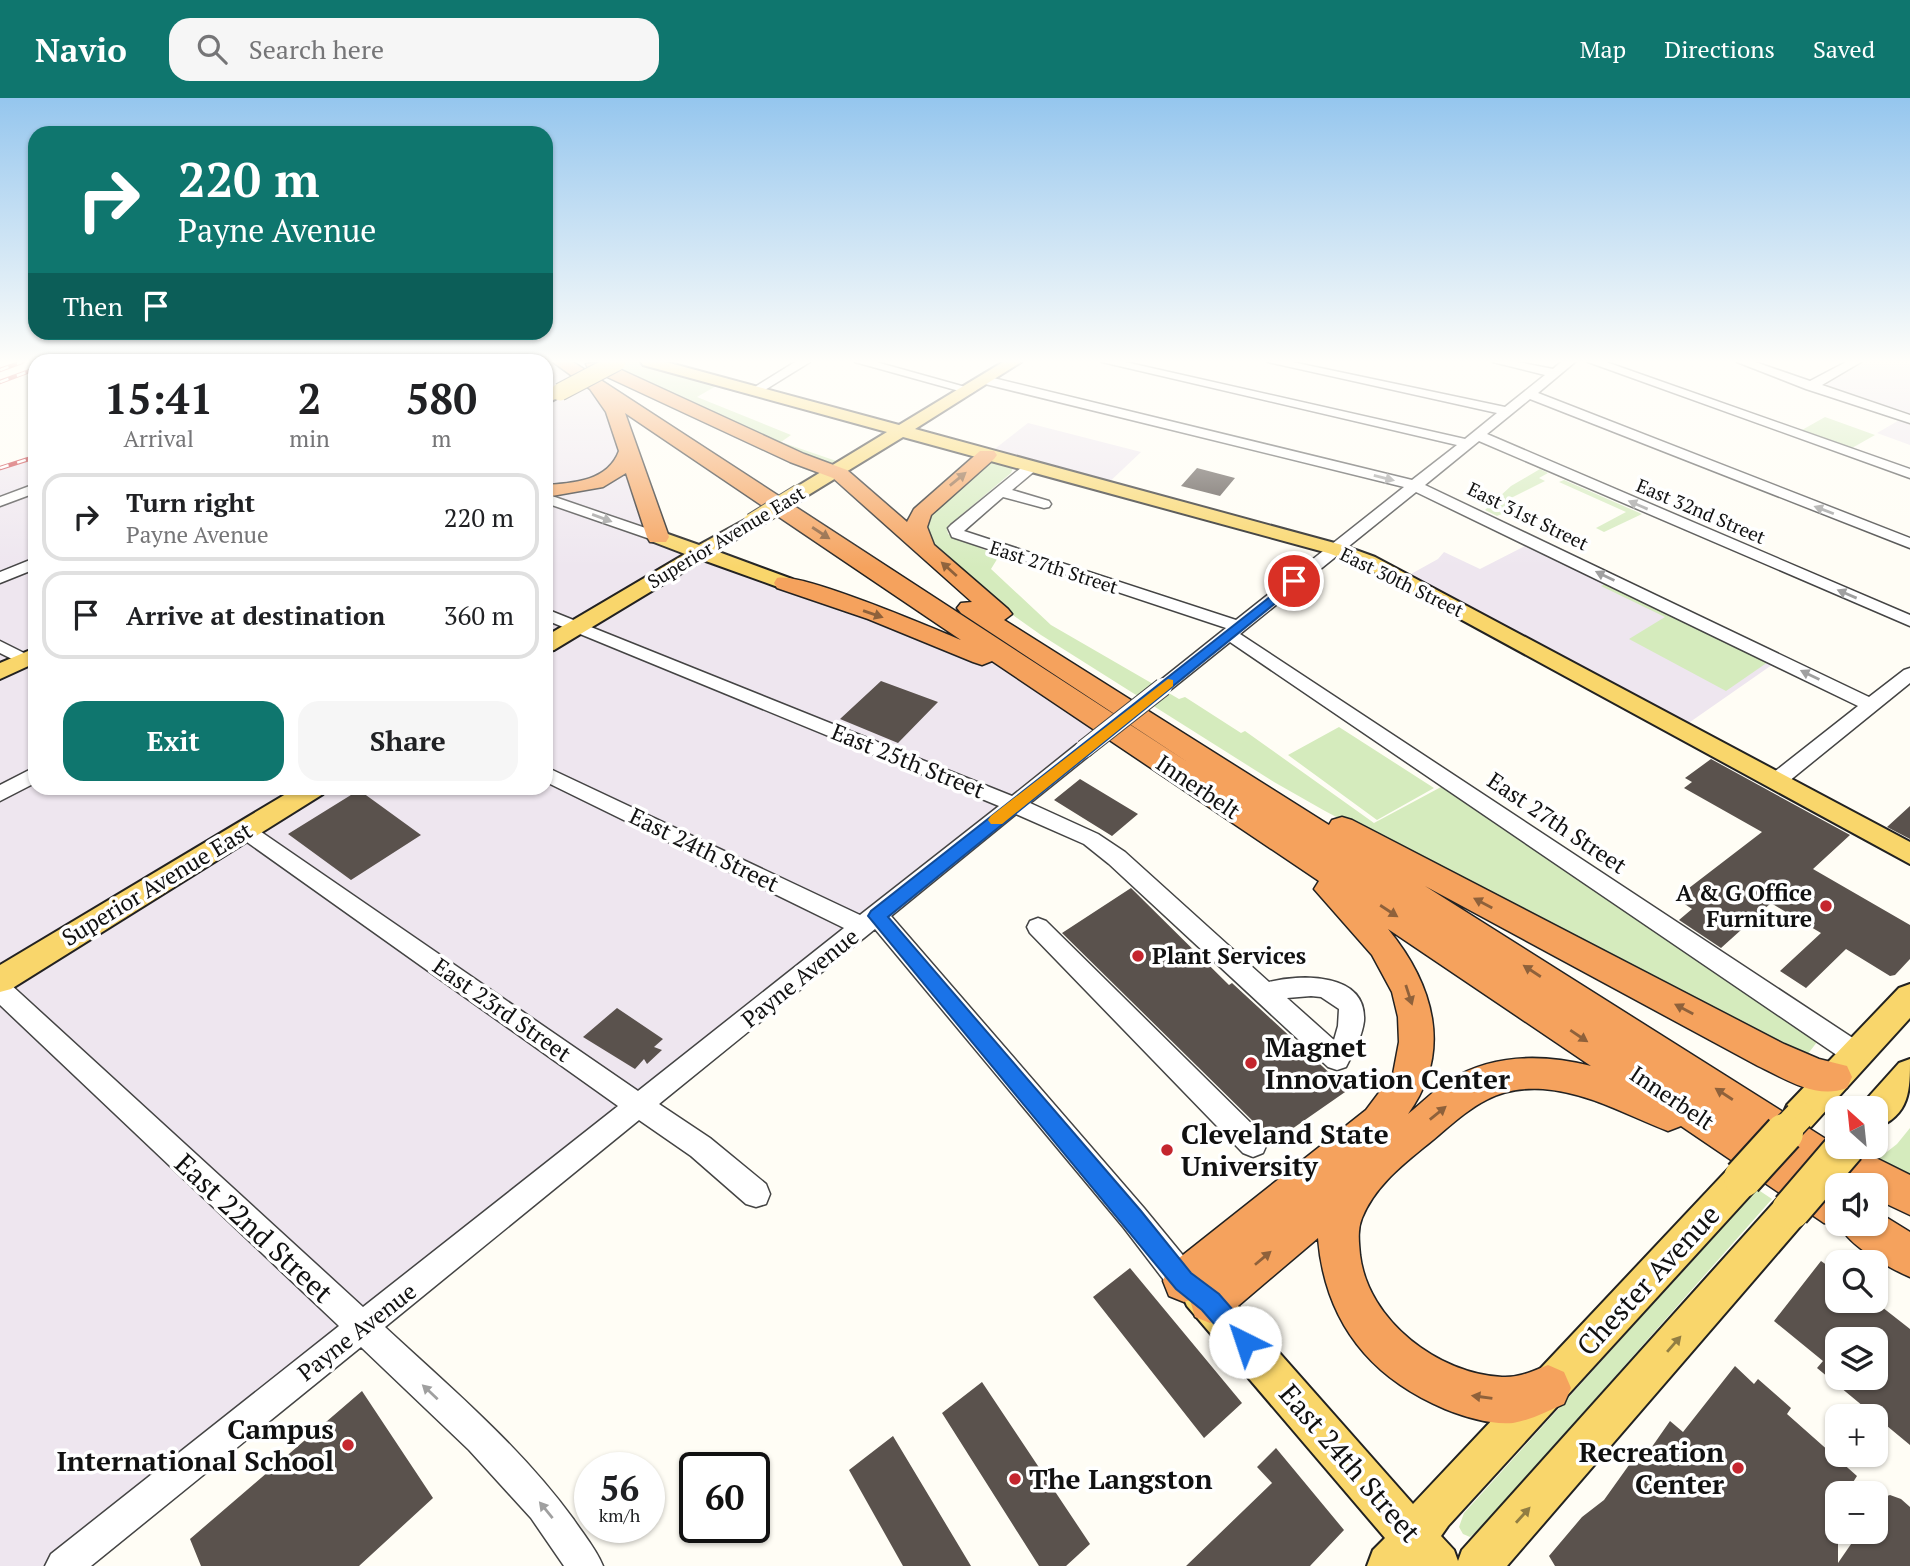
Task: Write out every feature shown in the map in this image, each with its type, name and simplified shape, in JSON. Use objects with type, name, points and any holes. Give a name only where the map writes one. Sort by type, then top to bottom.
[{"type":"highway","points":[[622,431],[659,537]]},
{"type":"highway","name":"Innerbelt","points":[[667,431],[1249,821],[1477,968],[1792,1195],[1825,1205]]},
{"type":"highway","name":"Innerbelt","points":[[684,431],[1117,703],[1845,1173]]},
{"type":"highway","points":[[734,431],[858,488],[1011,624],[1117,703]]},
{"type":"highway","points":[[553,490],[576,488],[610,476],[624,466],[629,450]]},
{"type":"highway","points":[[924,547],[916,527],[921,513],[987,455]]},
{"type":"highway","points":[[785,583],[966,649],[1091,716]]},
{"type":"highway","points":[[1197,756],[1302,807],[1771,1055],[1816,1075],[1834,1077]]},
{"type":"highway","points":[[1197,1291],[1379,1122],[1398,1099],[1413,1070],[1417,1024],[1405,982],[1390,954],[1340,898],[1249,821]]},
{"type":"highway","points":[[1197,1291],[1370,1168],[1463,1092],[1495,1077],[1534,1072],[1580,1078],[1629,1095],[1792,1195]]},
{"type":"highway","points":[[1759,1116],[1910,1196]]},
{"type":"highway","points":[[1370,1168],[1345,1206],[1338,1238],[1343,1276],[1355,1306],[1377,1335],[1420,1375],[1460,1394],[1517,1400],[1548,1388]]},
{"type":"highway","points":[[1888,1202],[1910,1216]]},
{"type":"highway","points":[[1879,1236],[1910,1256]]},
{"type":"main road","name":"Superior Avenue East","points":[[553,641],[703,553],[898,431]]},
{"type":"main road","name":"East 30th Street","points":[[901,431],[1335,549],[1402,579],[1910,855]]},
{"type":"main road","points":[[659,537],[785,583]]},
{"type":"main road","points":[[0,672],[28,658]]},
{"type":"main road","name":"Superior Avenue East","points":[[0,979],[302,795]]},
{"type":"main road","name":"Chester Avenue","points":[[1414,1557],[1433,1511],[1910,997]]},
{"type":"main road","points":[[1888,1098],[1910,1073]]},
{"type":"main road","points":[[1478,1566],[1792,1195],[1832,1159]]},
{"type":"main road","name":"East 24th Street","points":[[1197,1291],[1414,1557]]},
{"type":"street","name":"East 31st Street","points":[[1191,431],[1414,485],[1871,705]]},
{"type":"street","name":"East 32nd Street","points":[[1432,431],[1472,439],[1910,621]]},
{"type":"street","name":"Payne Avenue","points":[[63,1566],[1483,431]]},
{"type":"street","points":[[1621,431],[1910,544]]},
{"type":"street","points":[[1787,431],[1910,474]]},
{"type":"street","points":[[1000,491],[1032,466]]},
{"type":"street","points":[[0,502],[28,491]]},
{"type":"street","points":[[1000,491],[1044,504]]},
{"type":"street","name":"East 27th Street","points":[[1000,491],[956,528],[957,534],[962,538],[1220,619],[1233,631],[1856,1054]]},
{"type":"street","points":[[553,500],[659,537]]},
{"type":"street","points":[[0,578],[28,566]]},
{"type":"street","name":"East 25th Street","points":[[553,617],[1015,805],[1091,839],[1117,858],[1267,993]]},
{"type":"street","points":[[0,646],[28,657]]},
{"type":"street","points":[[1776,781],[1910,674]]},
{"type":"street","name":"East 24th Street","points":[[553,777],[870,921],[1197,1291]]},
{"type":"street","points":[[0,794],[28,778]]},
{"type":"street","name":"East 23rd Street","points":[[244,830],[640,1107],[676,1127],[717,1158],[756,1194]]},
{"type":"street","points":[[1038,927],[1253,1144]]},
{"type":"street","name":"East 22nd Street","points":[[0,990],[481,1438],[543,1506],[584,1566]]},
{"type":"shaded area","points":[[553,431],[616,431],[659,538],[966,649],[1110,728],[63,1566],[0,1566],[0,466],[28,457],[28,795],[553,795]]},
{"type":"shaded area","points":[[1018,431],[1057,431],[1141,452],[1104,487],[987,455]]},
{"type":"shaded area","points":[[1881,431],[1910,431],[1910,445],[1877,433]]},
{"type":"shaded area","points":[[1533,542],[1779,660],[1680,729],[1402,579],[1438,559],[1444,552],[1480,569]]},
{"type":"green space","points":[[740,431],[780,431],[791,435],[781,442],[845,464],[833,471]]},
{"type":"green space","points":[[1803,431],[1863,431],[1875,435],[1852,448]]},
{"type":"green space","points":[[994,462],[1013,468],[1011,473],[947,527],[948,534],[999,556],[991,569],[1051,625],[1179,699],[1185,697],[1241,733],[1245,731],[1374,823],[1441,787],[1817,1042],[1807,1055],[1778,1051],[1325,811],[1274,782],[1041,635],[1003,608],[932,544],[927,533],[930,514],[983,464]]},
{"type":"green space","points":[[1540,469],[1548,473],[1539,478],[1545,481],[1505,501],[1510,504],[1505,507],[1511,510],[1497,516],[1485,510],[1511,486]]},
{"type":"green space","points":[[1564,480],[1642,514],[1604,532],[1596,528],[1626,512],[1559,482]]},
{"type":"green space","points":[[1605,584],[1768,662],[1726,691],[1629,639],[1665,617],[1601,586]]},
{"type":"green space","points":[[1339,727],[1434,788],[1377,820],[1288,755]]},
{"type":"green space","points":[[1910,1128],[1910,1183],[1874,1162],[1878,1159],[1888,1159],[1888,1151]]},
{"type":"green space","points":[[1757,1189],[1772,1199],[1481,1528],[1470,1537],[1463,1534],[1459,1527],[1464,1513]]},
{"type":"building","points":[[1197,468],[1235,478],[1220,496],[1181,486]]},
{"type":"building","points":[[881,681],[938,702],[898,743],[840,719]]},
{"type":"building","name":"A & G Office Furniture","points":[[1711,759],[1850,835],[1813,869],[1910,925],[1910,959],[1895,975],[1890,976],[1846,949],[1806,988],[1780,971],[1821,933],[1771,903],[1721,948],[1679,920],[1692,909],[1676,898],[1762,832],[1684,788],[1692,782],[1685,778]]},
{"type":"building","points":[[1080,779],[1138,814],[1112,836],[1054,800]]},
{"type":"building","points":[[351,795],[366,795],[421,835],[351,880],[288,834]]},
{"type":"building","points":[[1910,806],[1910,839],[1887,827]]},
{"type":"building","points":[[1131,888],[1229,985],[1232,983],[1348,1090],[1269,1145],[1265,1133],[1062,933]]},
{"type":"building","points":[[617,1008],[663,1039],[654,1047],[662,1050],[647,1064],[644,1059],[635,1069],[583,1037]]},
{"type":"building","points":[[1821,1261],[1825,1264],[1825,1313],[1888,1312],[1910,1329],[1910,1445],[1888,1427],[1888,1404],[1860,1404],[1844,1390],[1888,1390],[1888,1327],[1825,1327],[1825,1375],[1817,1368],[1823,1361],[1774,1321]]},
{"type":"building","name":"The Langston","points":[[1130,1268],[1242,1403],[1204,1438],[1093,1297]]},
{"type":"building","name":"Recreation Center","points":[[1735,1366],[1754,1384],[1758,1379],[1791,1408],[1787,1414],[1825,1448],[1825,1467],[1847,1467],[1857,1476],[1854,1481],[1825,1481],[1825,1544],[1838,1544],[1838,1563],[1851,1544],[1888,1544],[1890,1495],[1901,1499],[1910,1507],[1910,1566],[1555,1566],[1549,1556],[1582,1517],[1604,1500],[1634,1458],[1640,1464],[1670,1421],[1683,1432]]},
{"type":"building","name":"The Langston","points":[[982,1382],[1090,1544],[1066,1566],[1039,1566],[942,1413]]},
{"type":"building","name":"Campus International School","points":[[362,1391],[433,1498],[359,1566],[201,1566],[190,1539]]},
{"type":"building","points":[[893,1436],[971,1566],[903,1566],[849,1470]]},
{"type":"building","name":"The Langston","points":[[1276,1448],[1344,1530],[1310,1566],[1186,1566],[1272,1483],[1257,1467]]},
{"type":"railway","points":[[0,468],[28,459]]},
{"type":"slow traffic","points":[[996,820],[1168,683]]},
{"type":"place","name":"A & G Office Furniture","points":[[1826,906]]},
{"type":"place","name":"Plant Services","points":[[1138,956]]},
{"type":"place","name":"Magnet Innovation Center","points":[[1251,1063]]},
{"type":"place","name":"Cleveland State University","points":[[1167,1150]]},
{"type":"place","name":"Campus International School","points":[[348,1445]]},
{"type":"place","name":"Recreation Center","points":[[1738,1468]]},
{"type":"place","name":"The Langston","points":[[1015,1479]]},
{"type":"route","points":[[1245,1342],[1210,1302],[1184,1281],[1134,1218],[877,916],[1294,581]]}]
